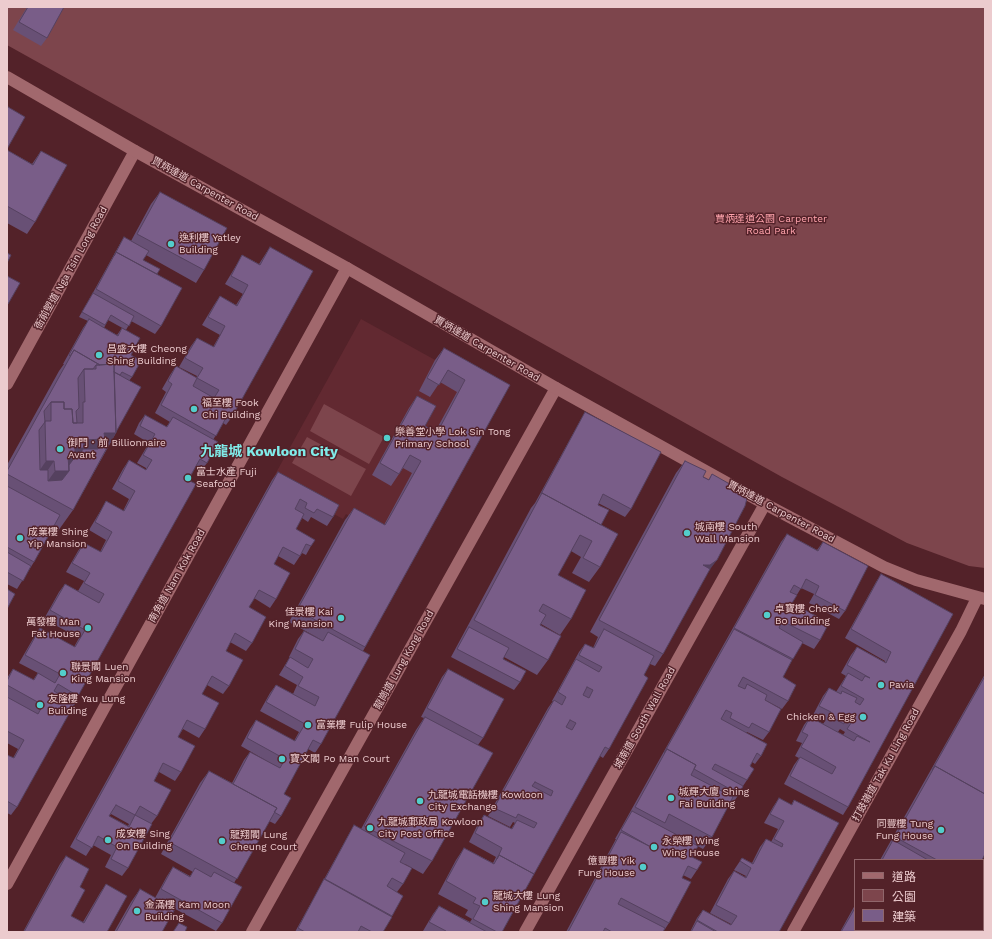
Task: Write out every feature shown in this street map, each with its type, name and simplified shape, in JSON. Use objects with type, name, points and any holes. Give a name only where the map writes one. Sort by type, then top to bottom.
[{"type":"street","name":"賈炳達道 Carpenter Road","points":[[7,77],[135,151],[347,268],[556,388],[765,504],[884,567],[916,580],[981,598]]},
{"type":"street","name":"衙前塱道 Nga Tsin Long Road","points":[[7,384],[135,151]]},
{"type":"street","name":"南角道 Nam Kok Road","points":[[7,884],[347,268]]},
{"type":"street","name":"龍崗道 Lung Kong Road","points":[[252,932],[556,388]]},
{"type":"street","name":"城南道 South Wall Road","points":[[525,932],[765,504]]},
{"type":"street","name":"打鼓嶺道 Tak Ku Ling Road","points":[[794,932],[961,631],[981,598]]},
{"type":"shaded area","name":"樂善堂小學 Lok Sin Tong Primary School","points":[[361,319],[502,397],[416,552],[346,514],[343,519],[272,480]]},
{"type":"green space","name":"賈炳達道公園 Carpenter Road Park","points":[[7,7],[985,7],[985,568],[969,566],[907,543],[782,477],[7,45]]},
{"type":"green space","points":[[324,404],[384,437],[369,464],[310,431]]},
{"type":"green space","points":[[307,437],[366,469],[351,496],[292,463]]},
{"type":"building","points":[[28,7],[64,7],[47,38],[19,22]]},
{"type":"building","points":[[8,107],[25,117],[7,149],[7,109]]},
{"type":"building","points":[[7,150],[33,165],[41,151],[67,165],[35,222],[7,206]]},
{"type":"building","points":[[160,192],[227,228],[204,270],[137,234]]},
{"type":"building","points":[[124,237],[149,251],[143,260],[160,269],[157,274],[116,252]]},
{"type":"building","points":[[270,247],[313,271],[232,417],[228,414],[216,436],[161,405],[172,384],[168,381],[176,366],[197,378],[203,368],[185,358],[197,338],[214,347],[225,326],[208,317],[220,296],[237,306],[248,285],[231,276],[242,255],[260,265]],"holes":[[[197,378],[219,390],[214,398],[193,386]]]},
{"type":"building","points":[[116,252],[182,288],[161,326],[96,289]]},
{"type":"building","points":[[7,253],[11,255],[7,263]]},
{"type":"building","points":[[7,276],[20,283],[8,304],[7,303]]},
{"type":"building","points":[[93,293],[134,316],[129,326],[111,315],[105,325],[82,312]]},
{"type":"building","points":[[89,319],[118,336],[122,328],[140,338],[131,355],[141,361],[132,377],[122,372],[120,375],[114,372],[114,364],[100,365],[74,350],[70,356],[69,355]]},
{"type":"building","points":[[444,348],[510,385],[365,647],[297,610],[354,508],[385,525],[388,520],[421,461],[410,455],[399,474],[380,463],[417,396],[436,406],[425,426],[437,433],[465,380],[448,370],[439,385],[427,378]]},
{"type":"building","points":[[74,350],[100,365],[96,365],[93,369],[84,369],[78,378],[79,408],[76,411],[77,423],[73,423],[72,409],[64,409],[64,402],[51,402],[44,411],[45,422],[39,430],[40,470],[48,470],[48,481],[62,480],[69,471],[69,465],[75,457],[78,457],[83,449],[98,449],[103,442],[110,442],[114,435],[73,510],[7,474],[7,471]]},
{"type":"building","points":[[114,364],[116,433],[104,433],[105,439],[83,440],[84,448],[75,448],[75,456],[68,456],[69,471],[55,471],[54,461],[46,461],[45,421],[51,421],[51,402],[64,402],[64,409],[72,409],[73,423],[83,423],[83,402],[85,402],[84,369],[96,369],[96,365]]},
{"type":"building","points":[[114,372],[141,387],[116,432]]},
{"type":"building","points":[[585,412],[661,452],[631,509],[603,494],[598,505],[609,510],[601,525],[542,493],[541,494]]},
{"type":"building","points":[[145,415],[167,427],[173,417],[218,442],[207,463],[200,459],[188,480],[196,484],[78,696],[58,684],[54,691],[75,703],[17,807],[7,801],[7,755],[14,758],[24,740],[7,731],[7,697],[38,714],[43,705],[7,685],[7,681],[13,669],[34,680],[38,673],[55,683],[60,674],[25,655],[40,628],[75,647],[85,630],[50,610],[65,584],[99,603],[104,594],[84,583],[90,573],[72,563],[84,543],[101,552],[112,532],[95,522],[106,501],[124,511],[135,491],[118,481],[129,460],[146,470],[152,460],[143,455],[155,434],[140,426]]},
{"type":"building","points":[[685,461],[706,471],[703,477],[709,480],[712,474],[742,491],[747,498],[745,506],[717,560],[710,565],[703,565],[710,569],[663,654],[599,620]]},
{"type":"building","points":[[278,472],[339,505],[333,517],[317,509],[314,513],[305,508],[307,503],[300,499],[295,509],[304,514],[296,529],[315,540],[311,546],[306,544],[300,556],[283,547],[274,564],[290,573],[276,599],[259,590],[249,607],[266,617],[252,643],[235,633],[226,651],[243,660],[229,686],[212,676],[202,694],[219,703],[205,729],[187,720],[178,737],[195,746],[181,772],[163,763],[154,781],[171,790],[157,816],[140,806],[135,815],[152,824],[128,868],[111,859],[117,847],[98,836],[92,848],[76,839]],"holes":[[[116,805],[135,815],[129,827],[109,816]]]},
{"type":"building","points":[[7,486],[60,515],[34,562],[7,547]]},
{"type":"building","points":[[542,493],[618,534],[600,567],[583,558],[592,541],[580,535],[558,575],[586,590],[571,619],[543,604],[539,611],[546,615],[540,625],[561,636],[548,660],[474,620]]},
{"type":"building","points":[[787,534],[818,551],[823,542],[868,566],[845,611],[815,595],[819,586],[806,579],[801,589],[794,585],[790,592],[797,595],[792,603],[829,623],[820,640],[782,621],[779,628],[803,642],[793,659],[734,628]]},
{"type":"building","points":[[7,552],[31,566],[23,581],[7,572]]},
{"type":"building","points":[[881,574],[953,614],[848,807],[790,776],[800,757],[832,774],[836,767],[801,747],[808,735],[802,732],[810,717],[854,741],[857,736],[870,742],[847,729],[851,723],[845,720],[844,724],[829,716],[831,712],[819,706],[829,688],[841,694],[842,691],[857,698],[855,702],[860,705],[864,699],[841,686],[848,673],[862,681],[865,676],[870,678],[847,665],[857,647],[886,663],[891,652],[851,629]]},
{"type":"building","points":[[7,589],[15,594],[7,609]]},
{"type":"building","points":[[469,627],[509,648],[503,659],[526,671],[520,682],[457,649]]},
{"type":"building","points":[[604,629],[654,656],[644,675],[648,678],[609,749],[605,747],[534,874],[499,855],[497,859],[502,848],[475,833],[484,815],[512,829],[517,820],[534,828],[537,823],[518,814],[516,818],[494,808],[554,700],[562,705],[566,697],[558,692],[576,659],[599,672],[602,667],[579,655],[585,644],[594,648]],"holes":[[[587,687],[593,690],[589,698],[583,695]],[[570,720],[576,723],[572,730],[566,727]],[[535,782],[553,791],[551,796],[532,786]]]},
{"type":"building","points":[[734,629],[792,660],[783,677],[796,685],[788,701],[743,677],[738,686],[745,689],[747,684],[767,695],[765,700],[781,709],[769,732],[752,723],[749,728],[730,718],[732,713],[726,710],[721,719],[767,744],[761,756],[757,753],[750,766],[754,769],[747,780],[715,764],[712,769],[743,786],[739,794],[694,769],[696,765],[667,749],[664,753]]},
{"type":"building","points":[[304,631],[323,641],[328,632],[370,655],[321,744],[313,740],[284,794],[291,798],[281,816],[274,812],[277,808],[233,784],[250,752],[280,768],[285,759],[247,738],[256,720],[295,741],[305,724],[266,702],[276,685],[315,706],[319,697],[298,686],[303,677],[285,666],[290,657],[308,668],[313,659],[295,649]]},
{"type":"building","points":[[448,669],[504,699],[483,738],[427,708]]},
{"type":"building","points":[[985,676],[985,794],[935,766],[932,770]]},
{"type":"building","name":"九龍城電話機樓 Kowloon City Exchange","points":[[425,717],[493,753],[432,861],[364,826]]},
{"type":"building","name":"城輝大廈 Shing Fai Building","points":[[667,749],[696,765],[691,775],[733,797],[712,837],[669,814],[665,823],[635,807]]},
{"type":"building","name":"同豐樓 Tung Fung House","points":[[935,766],[985,794],[985,854],[982,859],[935,859],[895,837]]},
{"type":"building","points":[[209,771],[277,808],[237,879],[169,842]]},
{"type":"building","points":[[779,798],[792,805],[794,800],[839,823],[779,932],[718,932],[697,920],[703,910],[731,925],[737,916],[716,905],[734,871],[746,878],[751,868],[740,861],[742,858],[753,864],[766,839],[782,847],[783,844],[774,839],[784,821],[770,814]]},
{"type":"building","points":[[632,811],[698,846],[692,857],[702,862],[697,870],[688,866],[682,878],[691,882],[669,923],[621,898],[618,904],[665,928],[663,932],[612,932],[605,928],[603,932],[568,932],[621,832],[649,846],[621,830]]},
{"type":"building","points":[[354,825],[405,853],[400,862],[412,868],[403,884],[392,878],[387,886],[403,896],[392,916],[325,879]]},
{"type":"building","points":[[893,840],[926,859],[883,859]]},
{"type":"building","name":"龍城大樓 Lung Shing Mansion","points":[[464,848],[494,864],[499,855],[534,874],[502,932],[497,932],[473,919],[480,906],[473,903],[476,898],[446,881]]},
{"type":"building","points":[[66,856],[89,869],[80,887],[85,890],[71,916],[84,923],[106,884],[127,896],[107,932],[24,932]]},
{"type":"building","points":[[173,867],[190,877],[195,868],[211,877],[214,872],[242,887],[222,923],[161,889]]},
{"type":"building","points":[[324,879],[392,917],[383,932],[372,932],[361,926],[358,932],[305,932],[298,928]]},
{"type":"building","points":[[985,884],[985,932],[981,932],[979,931],[984,931]]},
{"type":"building","points":[[140,889],[175,909],[162,932],[116,932]]},
{"type":"building","points":[[439,906],[487,932],[446,932],[429,922]]},
{"type":"building","points":[[854,910],[854,931],[942,931],[941,932],[841,932]]},
{"type":"building","points":[[697,921],[716,932],[691,932]]},
{"type":"building","points":[[179,923],[187,927],[185,932],[173,932]]},
{"type":"building","points":[[969,931],[971,932],[957,932]]},
{"type":"place","name":"逸利樓 Yatley Building","points":[[171,244]]},
{"type":"place","name":"昌盛大樓 Cheong Shing Building","points":[[99,355]]},
{"type":"place","name":"福至樓 Fook Chi Building","points":[[194,409]]},
{"type":"place","name":"樂善堂小學 Lok Sin Tong Primary School","points":[[387,438]]},
{"type":"place","name":"御門．前 Billionnaire Avant","points":[[60,449]]},
{"type":"place","name":"富士水產 Fuji Seafood","points":[[188,478]]},
{"type":"place","name":"城南樓 South Wall Mansion","points":[[687,533]]},
{"type":"place","name":"成業樓 Shing Yip Mansion","points":[[20,538]]},
{"type":"place","name":"卓寶樓 Check Bo Building","points":[[767,615]]},
{"type":"place","name":"佳景樓 Kai King Mansion","points":[[341,618]]},
{"type":"place","name":"萬發樓 Man Fat House","points":[[88,628]]},
{"type":"place","name":"聯景閣 Luen King Mansion","points":[[63,673]]},
{"type":"place","name":"Pavia","points":[[881,685]]},
{"type":"place","name":"友隆樓 Yau Lung Building","points":[[40,705]]},
{"type":"place","name":"Chicken & Egg","points":[[863,717]]},
{"type":"place","name":"富業樓 Fulip House","points":[[308,725]]},
{"type":"place","name":"寶文閣 Po Man Court","points":[[282,759]]},
{"type":"place","name":"城輝大廈 Shing Fai Building","points":[[671,798]]},
{"type":"place","name":"九龍城電話機樓 Kowloon City Exchange","points":[[420,801]]},
{"type":"place","name":"九龍城郵政局 Kowloon City Post Office","points":[[370,828]]},
{"type":"place","name":"同豐樓 Tung Fung House","points":[[941,830]]},
{"type":"place","name":"成安樓 Sing On Building","points":[[108,840]]},
{"type":"place","name":"龍翔閣 Lung Cheung Court","points":[[222,841]]},
{"type":"place","name":"永榮樓 Wing Wing House","points":[[654,847]]},
{"type":"place","name":"億豐樓 Yik Fung House","points":[[643,867]]},
{"type":"place","name":"龍城大樓 Lung Shing Mansion","points":[[485,902]]},
{"type":"place","name":"金滿樓 Kam Moon Building","points":[[137,911]]},
{"type":"district","name":"九龍城 Kowloon City","points":[[269,452]]}]
